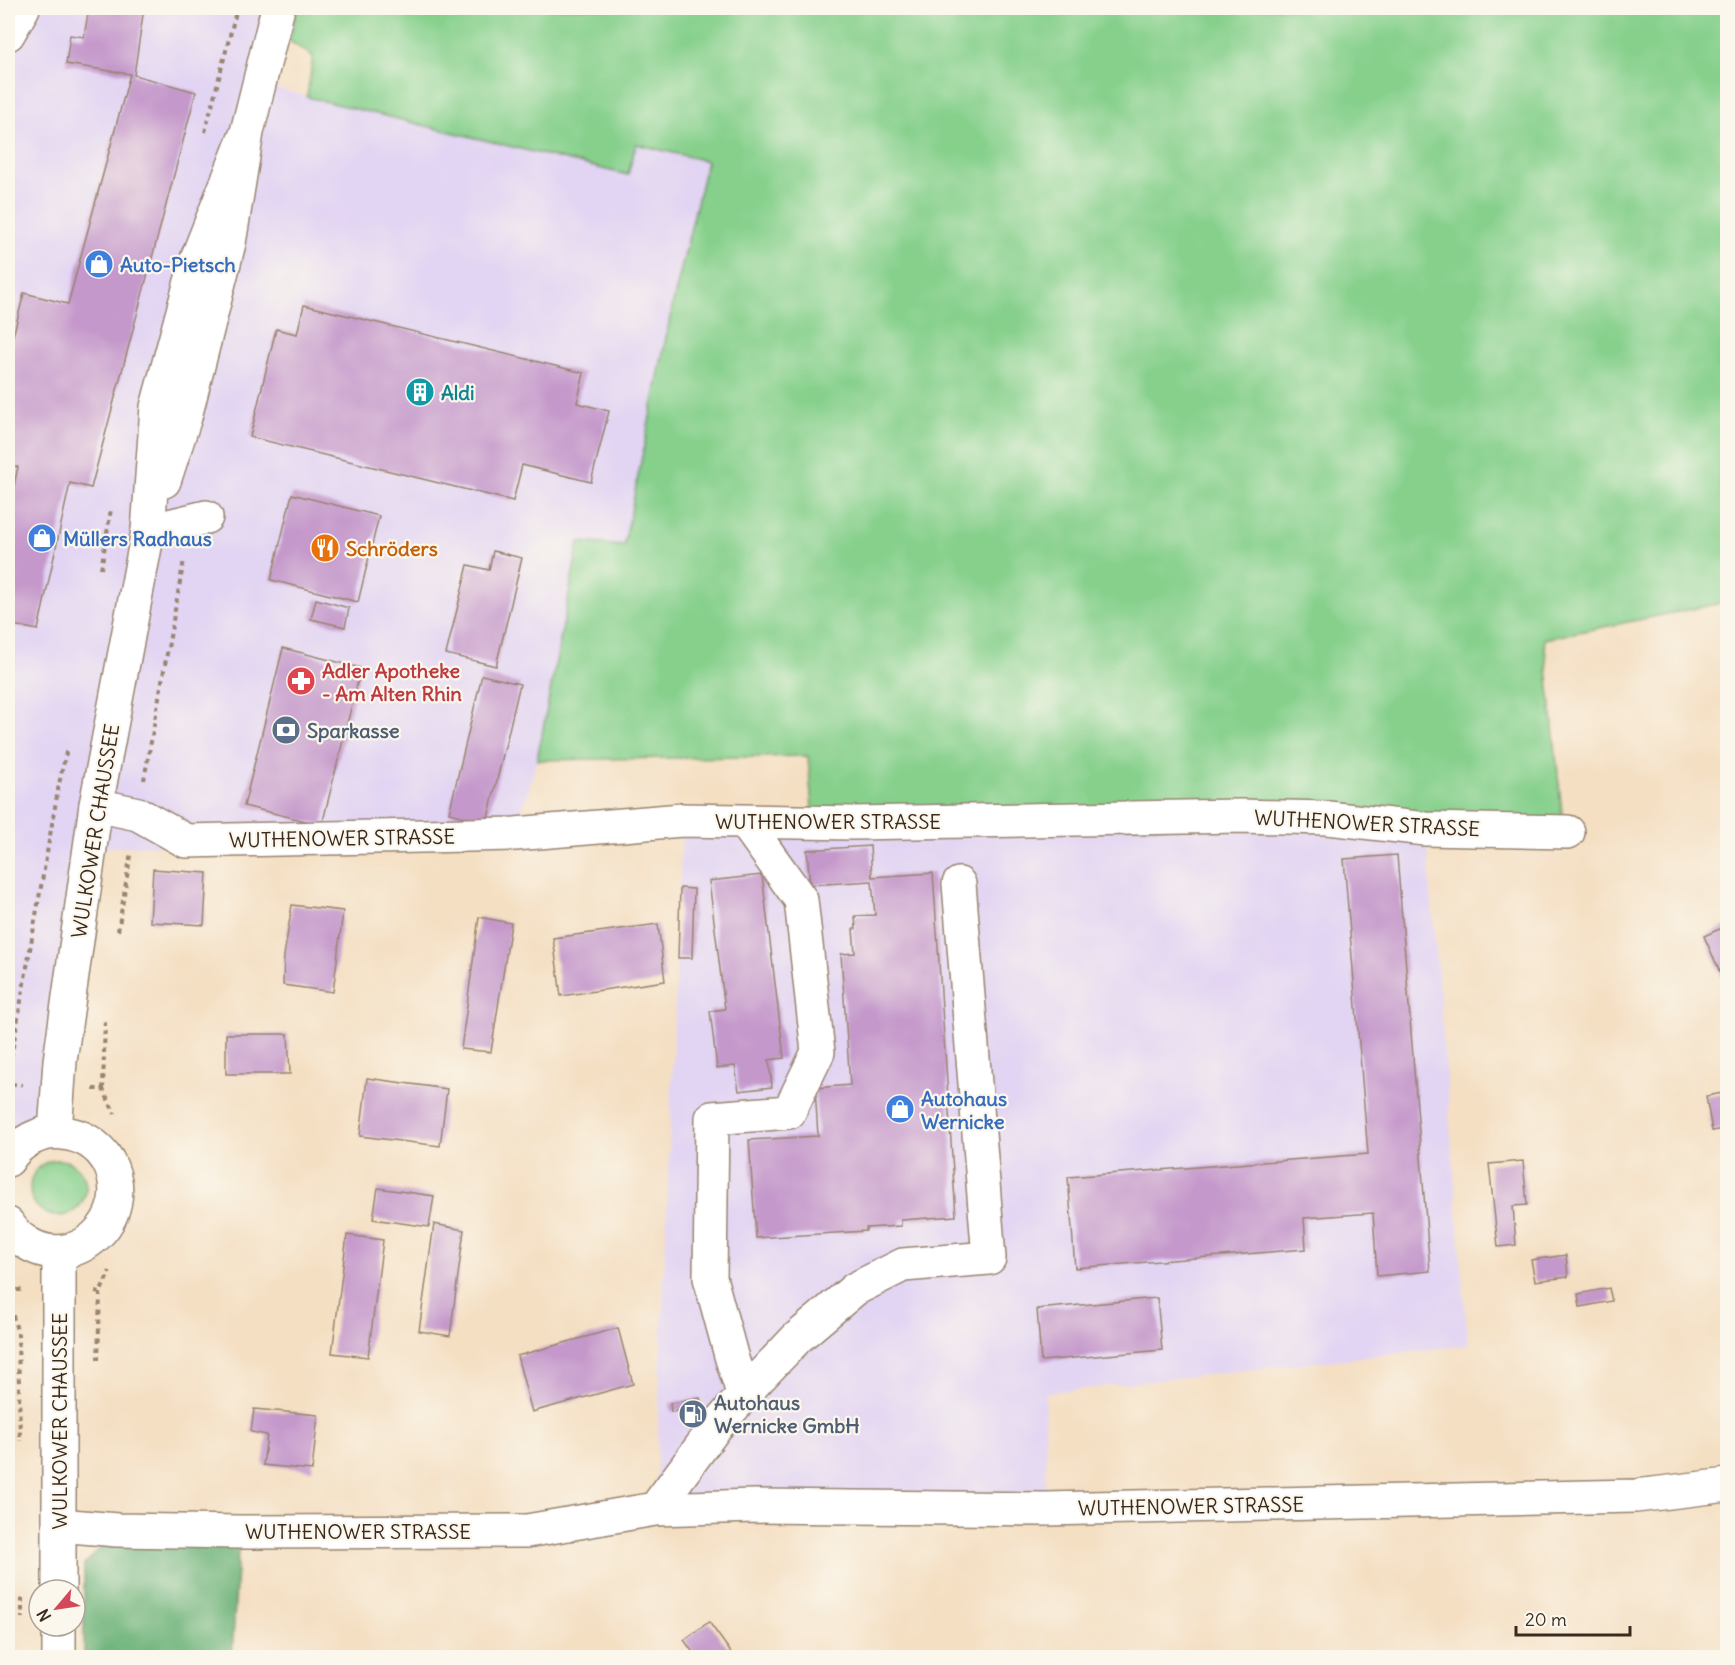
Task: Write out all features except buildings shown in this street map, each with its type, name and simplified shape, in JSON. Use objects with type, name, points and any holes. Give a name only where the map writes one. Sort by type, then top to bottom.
[{"type":"main road","points":[[8,34],[23,8]]},
{"type":"main road","name":"WULKOWER CHAUSSEE","points":[[55,1132],[60,1061],[96,805],[148,531],[185,417],[230,243],[247,132],[278,8]]},
{"type":"main road","points":[[148,531],[199,519]]},
{"type":"main road","name":"WUTHENOWER STRASSE","points":[[96,805],[138,814],[186,841],[515,834],[682,820],[853,823],[1239,816],[1328,818],[1426,830],[1568,832]]},
{"type":"main road","points":[[744,1396],[710,1278],[712,1118],[789,1112],[818,1053],[801,900],[745,822]]},
{"type":"main road","points":[[654,1509],[715,1428],[744,1396],[797,1338],[855,1289],[903,1265],[989,1258],[959,884]]},
{"type":"main road","points":[[8,1160],[13,1151],[28,1139],[55,1132],[73,1134],[90,1142],[104,1155],[113,1171],[117,1190],[114,1208],[106,1225],[94,1239],[78,1248],[59,1252],[38,1248],[20,1238],[8,1224]]},
{"type":"main road","name":"WULKOWER CHAUSSEE","points":[[59,1252],[59,1578]]},
{"type":"main road","name":"WUTHENOWER STRASSE","points":[[59,1525],[117,1530],[239,1532],[527,1531],[654,1509],[755,1506],[1045,1509],[1624,1497],[1728,1485]]},
{"type":"main road","points":[[59,1638],[59,1658]]},
{"type":"path","points":[[118,932],[138,814],[199,519]]},
{"type":"path","points":[[103,1089],[105,1013]]},
{"type":"path","points":[[8,1092],[11,1084],[22,1085]]},
{"type":"path","points":[[8,1290],[21,1290]]},
{"type":"path","points":[[8,1298],[18,1334],[20,1448]]},
{"type":"shaded area","points":[[23,8],[297,8],[274,88],[628,175],[636,143],[707,160],[673,303],[624,546],[579,543],[537,760],[515,833],[87,848],[55,1132],[8,1160],[8,34]]},
{"type":"shaded area","points":[[682,824],[1426,829],[1468,1345],[1045,1393],[1046,1505],[655,1507]]},
{"type":"green space","points":[[298,8],[1727,8],[1727,602],[1544,639],[1564,833],[813,821],[808,756],[537,760],[579,542],[624,546],[673,303],[707,161],[636,144],[628,175],[307,97],[313,56],[289,41]]},
{"type":"green space","points":[[58,1160],[69,1162],[78,1168],[84,1177],[86,1188],[84,1199],[78,1208],[69,1214],[58,1216],[47,1214],[38,1208],[32,1199],[30,1188],[32,1177],[38,1168],[47,1162]]},
{"type":"green space","points":[[117,1530],[239,1532],[232,1657],[84,1657],[84,1638],[87,1638],[87,1578],[84,1578],[84,1565]]},
{"type":"place","name":"Auto-Pietsch","points":[[99,264]]},
{"type":"place","name":"Aldi","points":[[420,392]]},
{"type":"place","name":"Müllers Radhaus","points":[[42,538]]},
{"type":"place","name":"Schröders","points":[[325,548]]},
{"type":"place","name":"Adler Apotheke - Am Alten Rhin","points":[[301,681]]},
{"type":"place","name":"Sparkasse","points":[[286,730]]},
{"type":"place","name":"Autohaus Wernicke","points":[[900,1109]]},
{"type":"place","name":"Autohaus Wernicke GmbH","points":[[693,1414]]}]
